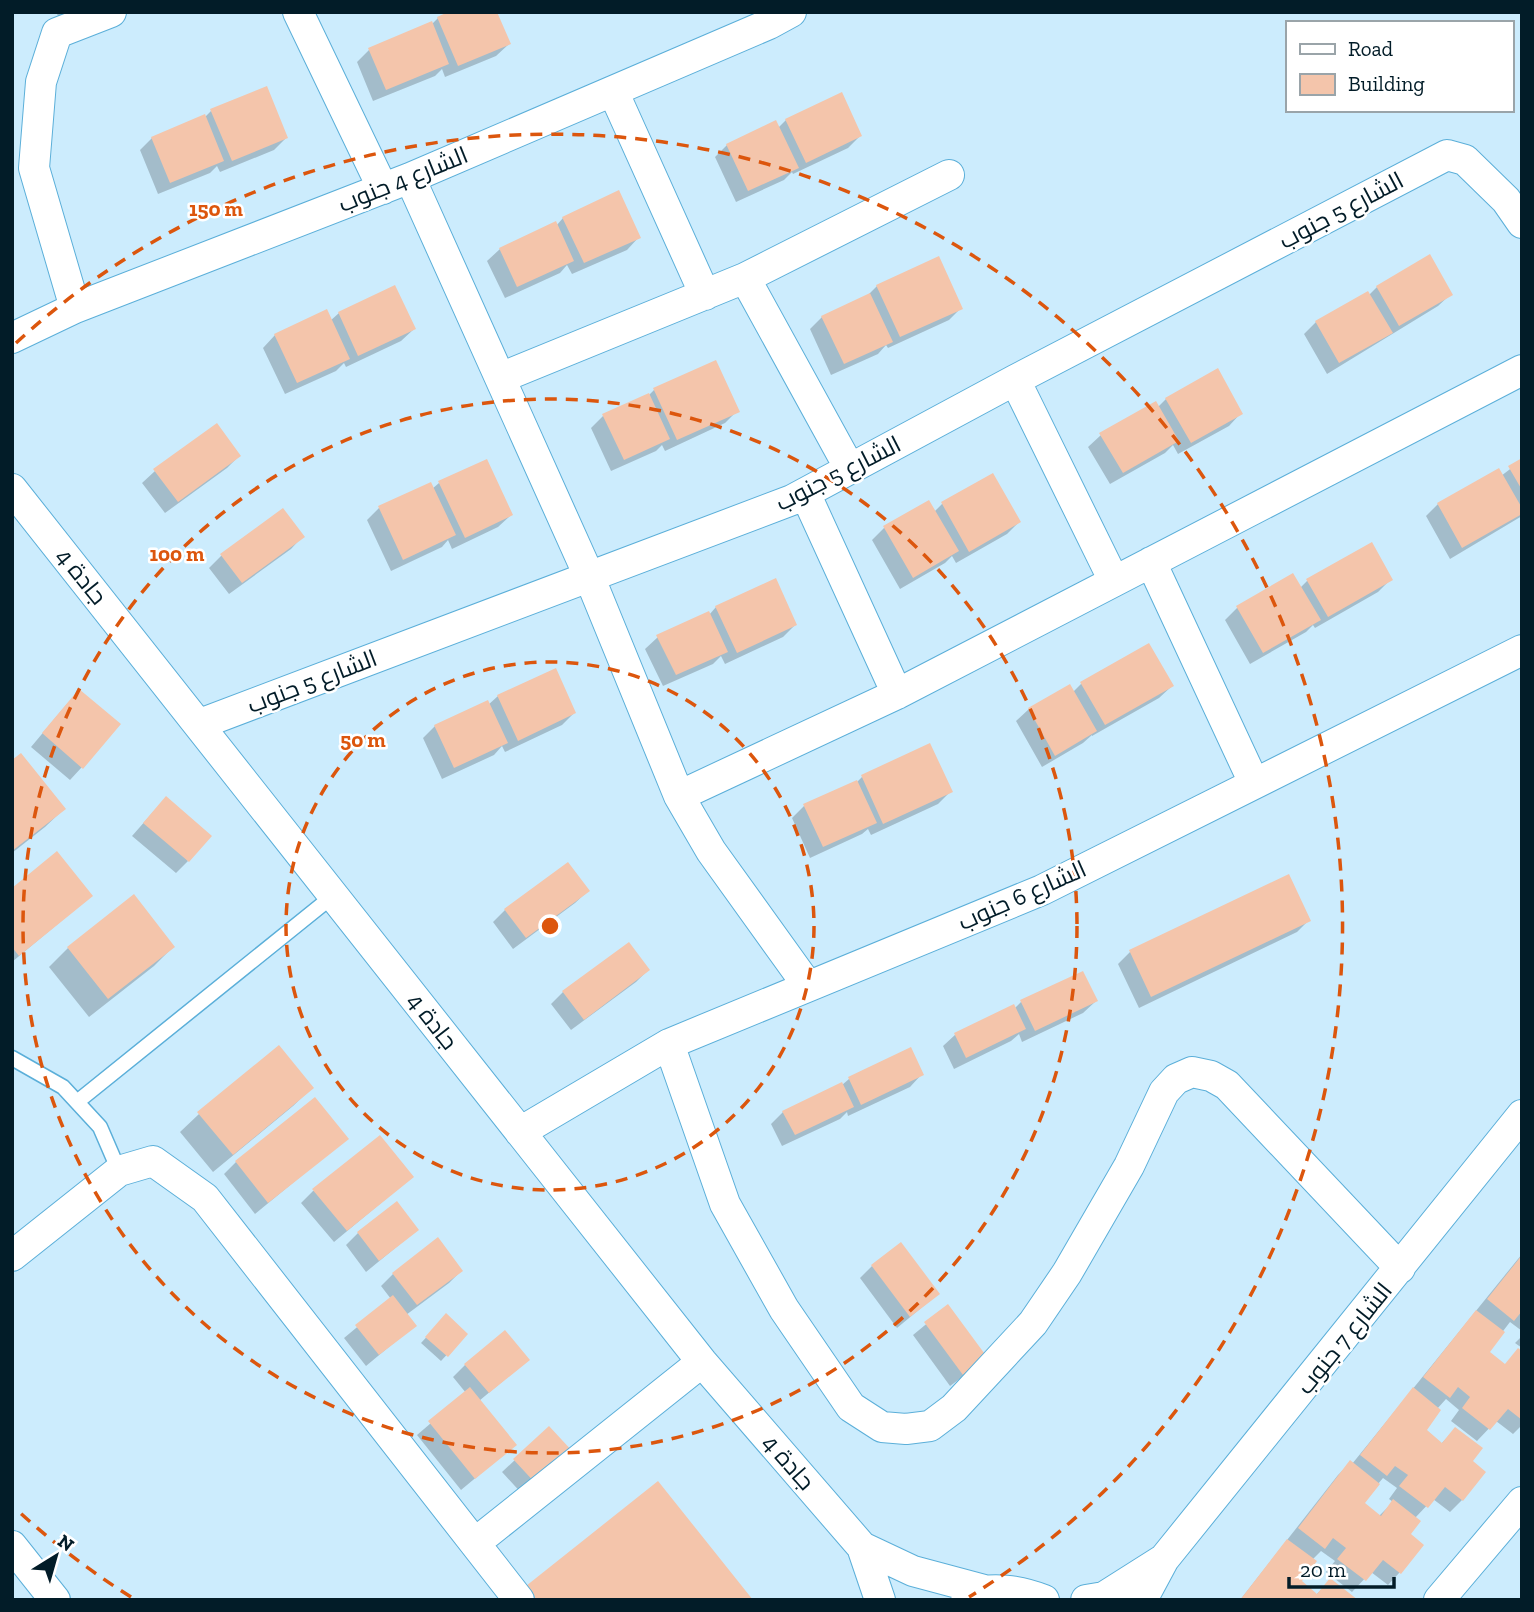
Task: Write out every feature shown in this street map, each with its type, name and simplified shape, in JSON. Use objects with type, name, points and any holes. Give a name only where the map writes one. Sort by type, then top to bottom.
[{"type":"street","points":[[75,308],[34,168],[41,82],[57,33],[111,12]]},
{"type":"street","points":[[298,12],[396,183],[500,378],[589,576],[679,796],[711,851],[808,986]]},
{"type":"street","name":"الشارع 4 جنوب","points":[[12,338],[75,308],[396,183],[769,24],[791,12]]},
{"type":"street","points":[[612,91],[705,295]]},
{"type":"street","name":"الشارع 5 جنوب","points":[[200,724],[792,500],[1015,380],[1447,155],[1465,160],[1506,201],[1522,223]]},
{"type":"street","points":[[500,378],[745,278],[948,175]]},
{"type":"street","points":[[745,278],[850,469]]},
{"type":"street","points":[[679,796],[897,694],[1522,370]]},
{"type":"street","points":[[1015,380],[1114,581]]},
{"type":"street","name":"جادة 4","points":[[12,489],[702,1362],[862,1547],[880,1600]]},
{"type":"street","points":[[805,493],[897,694]]},
{"type":"street","points":[[1151,562],[1254,783]]},
{"type":"street","name":"الشارع 6 جنوب","points":[[520,1132],[669,1044],[1042,890],[1522,650]]},
{"type":"street","points":[[669,1044],[725,1204],[784,1309],[844,1396],[852,1407],[882,1427],[906,1429],[930,1426],[954,1408],[1033,1323],[1067,1273],[1129,1166],[1164,1092],[1176,1079],[1192,1072],[1211,1076],[1227,1085],[1401,1268]]},
{"type":"street","name":"الشارع 7 جنوب","points":[[1142,1600],[1164,1559],[1522,1115]]},
{"type":"street","points":[[12,1256],[120,1171],[153,1161],[205,1198],[519,1600]]},
{"type":"street","points":[[475,1543],[702,1362]]},
{"type":"street","points":[[1439,1600],[1522,1502]]},
{"type":"street","points":[[12,1546],[45,1593]]},
{"type":"street","name":"جادة 4","points":[[862,1547],[913,1571],[984,1590]]},
{"type":"street","name":"الشارع 7 جنوب","points":[[1086,1600],[1104,1597],[1164,1559]]},
{"type":"street","points":[[949,1600],[984,1590],[1022,1592],[1044,1600]]},
{"type":"lane","points":[[77,1102],[334,895]]},
{"type":"lane","points":[[12,1058],[63,1087],[100,1126],[120,1171]]},
{"type":"building","points":[[448,12],[497,12],[511,44],[458,66],[437,17]]},
{"type":"building","points":[[432,21],[449,64],[386,90],[368,48]]},
{"type":"building","points":[[267,86],[288,138],[232,161],[210,109]]},
{"type":"building","points":[[842,92],[862,136],[806,163],[785,119]]},
{"type":"building","points":[[205,114],[224,161],[170,183],[151,137]]},
{"type":"building","points":[[776,120],[799,168],[748,191],[726,144]]},
{"type":"building","points":[[619,190],[641,238],[584,263],[562,217]]},
{"type":"building","points":[[556,221],[574,261],[517,287],[499,248]]},
{"type":"building","points":[[1430,254],[1453,295],[1399,326],[1376,286]]},
{"type":"building","points":[[939,256],[963,309],[900,337],[876,285]]},
{"type":"building","points":[[395,285],[416,329],[358,356],[338,312]]},
{"type":"building","points":[[1368,291],[1393,333],[1339,363],[1315,321]]},
{"type":"building","points":[[870,293],[893,342],[844,364],[821,316]]},
{"type":"building","points":[[327,309],[350,359],[297,383],[274,334]]},
{"type":"building","points":[[716,360],[740,412],[677,440],[653,388]]},
{"type":"building","points":[[1218,368],[1243,414],[1191,443],[1165,398]]},
{"type":"building","points":[[649,393],[670,439],[624,460],[602,414]]},
{"type":"building","points":[[1156,401],[1179,441],[1123,473],[1099,433]]},
{"type":"building","points":[[217,423],[241,456],[178,502],[153,469]]},
{"type":"building","points":[[1522,458],[1522,490],[1508,466]]},
{"type":"building","points":[[487,459],[513,515],[465,538],[438,481]]},
{"type":"building","points":[[1499,468],[1522,508],[1522,514],[1462,548],[1437,503]]},
{"type":"building","points":[[993,473],[1021,522],[969,552],[941,502]]},
{"type":"building","points":[[431,482],[456,535],[403,560],[378,506]]},
{"type":"building","points":[[929,500],[959,551],[913,578],[883,526]]},
{"type":"building","points":[[283,508],[305,537],[242,583],[220,554]]},
{"type":"building","points":[[1372,542],[1393,580],[1328,617],[1306,579]]},
{"type":"building","points":[[1293,573],[1321,620],[1263,653],[1236,606]]},
{"type":"building","points":[[776,578],[797,625],[737,653],[715,606]]},
{"type":"building","points":[[709,611],[728,652],[676,675],[656,635]]},
{"type":"building","points":[[1149,643],[1174,686],[1105,725],[1080,682]]},
{"type":"building","points":[[556,668],[576,713],[518,741],[497,695]]},
{"type":"building","points":[[1070,684],[1097,731],[1055,756],[1028,708]]},
{"type":"building","points":[[79,689],[121,724],[83,769],[42,733]]},
{"type":"building","points":[[488,700],[508,743],[454,768],[434,725]]},
{"type":"building","points":[[930,743],[953,792],[883,824],[861,775]]},
{"type":"building","points":[[21,753],[66,809],[12,851],[12,760]]},
{"type":"building","points":[[857,780],[877,823],[823,847],[803,804]]},
{"type":"building","points":[[166,796],[212,836],[189,862],[143,823]]},
{"type":"building","points":[[57,851],[93,896],[19,956],[12,947],[12,888]]},
{"type":"building","points":[[568,862],[590,891],[526,938],[504,909]]},
{"type":"building","points":[[1289,874],[1311,921],[1151,997],[1129,950]]},
{"type":"building","points":[[134,894],[175,947],[108,999],[67,947]]},
{"type":"building","points":[[629,942],[650,970],[584,1020],[562,991]]},
{"type":"building","points":[[1083,971],[1098,1001],[1035,1031],[1020,1000]]},
{"type":"building","points":[[1014,1004],[1026,1029],[966,1058],[954,1033]]},
{"type":"building","points":[[279,1045],[314,1088],[233,1155],[197,1112]]},
{"type":"building","points":[[911,1047],[924,1075],[861,1105],[848,1077]]},
{"type":"building","points":[[842,1082],[854,1107],[795,1135],[782,1111]]},
{"type":"building","points":[[315,1097],[349,1139],[268,1203],[235,1161]]},
{"type":"building","points":[[380,1135],[414,1177],[347,1231],[312,1189]]},
{"type":"building","points":[[397,1201],[419,1230],[379,1261],[357,1232]]},
{"type":"building","points":[[438,1237],[463,1271],[417,1305],[392,1273]]},
{"type":"building","points":[[901,1242],[940,1294],[910,1317],[871,1265]]},
{"type":"building","points":[[1522,1255],[1522,1311],[1514,1321],[1487,1299]]},
{"type":"building","points":[[393,1295],[417,1326],[379,1355],[355,1325]]},
{"type":"building","points":[[948,1304],[987,1357],[963,1375],[924,1322]]},
{"type":"building","points":[[1476,1310],[1505,1332],[1490,1352],[1505,1364],[1518,1348],[1522,1351],[1522,1420],[1508,1409],[1490,1430],[1462,1408],[1470,1397],[1458,1387],[1450,1398],[1423,1377]]},
{"type":"building","points":[[446,1313],[468,1334],[448,1357],[425,1337]]},
{"type":"building","points":[[505,1330],[530,1360],[489,1393],[464,1364]]},
{"type":"building","points":[[470,1387],[517,1445],[475,1479],[428,1421]]},
{"type":"building","points":[[1413,1387],[1441,1410],[1427,1430],[1442,1443],[1455,1427],[1483,1448],[1473,1461],[1486,1472],[1463,1501],[1445,1487],[1428,1508],[1399,1486],[1408,1475],[1395,1466],[1387,1476],[1360,1455]]},
{"type":"building","points":[[549,1426],[574,1453],[538,1486],[513,1459]]},
{"type":"building","points":[[1350,1460],[1380,1484],[1365,1503],[1381,1516],[1393,1499],[1421,1521],[1411,1534],[1424,1545],[1401,1574],[1383,1560],[1366,1581],[1337,1559],[1346,1548],[1333,1538],[1325,1549],[1298,1528]]},
{"type":"building","points":[[658,1481],[753,1600],[537,1600],[526,1586]]},
{"type":"building","points":[[1287,1539],[1317,1561],[1302,1581],[1317,1594],[1330,1578],[1358,1600],[1240,1600]]}]
